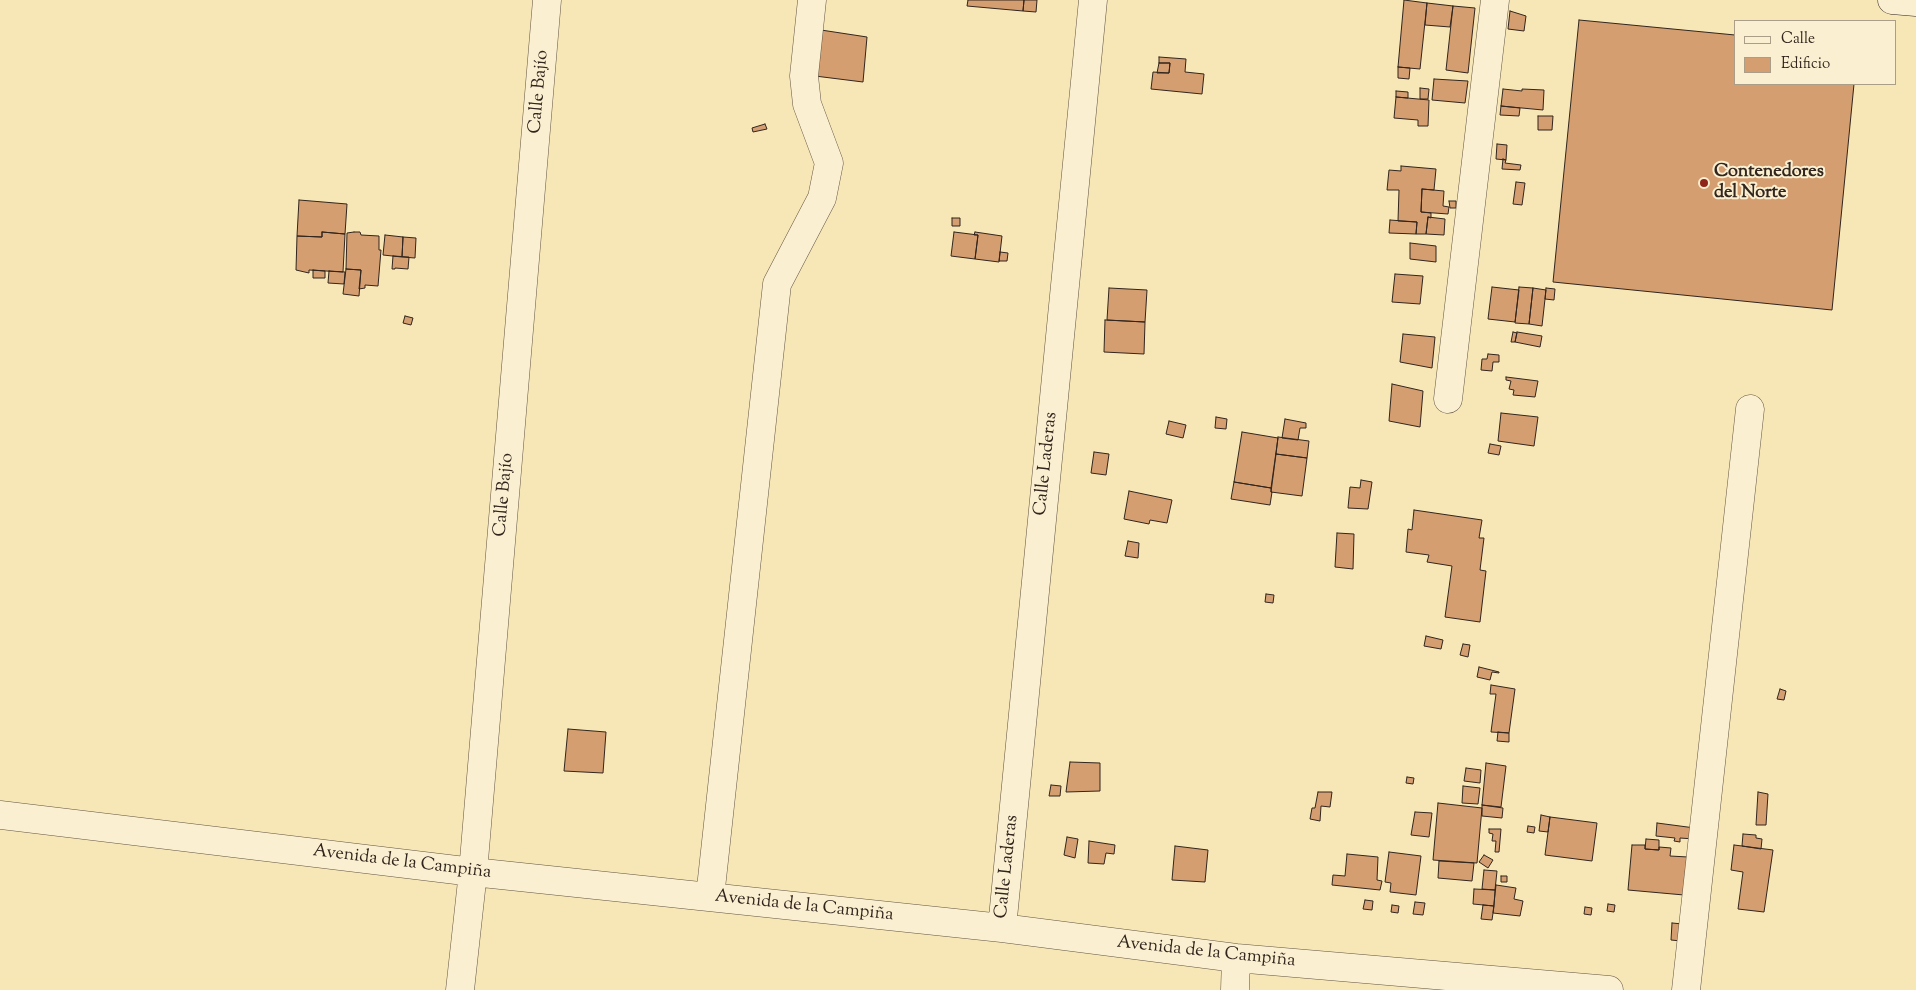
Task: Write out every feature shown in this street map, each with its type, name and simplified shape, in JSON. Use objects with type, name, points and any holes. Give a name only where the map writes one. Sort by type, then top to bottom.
[{"type":"street","name":"Calle Bajío","points":[[460,990],[473,872],[547,0]]},
{"type":"street","points":[[710,897],[776,284],[822,198],[829,163],[807,104],[804,76],[812,0]]},
{"type":"street","name":"Calle Laderas","points":[[1002,928],[1093,0]]},
{"type":"street","points":[[1448,399],[1495,0]]},
{"type":"street","points":[[1892,0],[1916,2]]},
{"type":"street","points":[[1686,990],[1750,409]]},
{"type":"street","name":"Avenida de la Campiña","points":[[0,815],[473,872],[1002,928],[1236,958],[1609,990]]},
{"type":"street","points":[[1235,990],[1236,958]]},
{"type":"building","points":[[968,0],[1024,0],[1023,11],[967,6]]},
{"type":"building","points":[[1024,0],[1037,0],[1036,12],[1023,11]]},
{"type":"building","points":[[1404,0],[1427,3],[1420,69],[1398,67]]},
{"type":"building","points":[[1427,3],[1453,6],[1450,27],[1425,25]]},
{"type":"building","points":[[1453,6],[1475,8],[1468,73],[1446,70]]},
{"type":"building","points":[[1510,11],[1526,16],[1524,31],[1508,29]]},
{"type":"building","name":"Contenedores del Norte","points":[[1579,20],[1734,35],[1734,85],[1854,85],[1832,310],[1553,282]]},
{"type":"building","points":[[821,30],[867,37],[863,82],[807,75]]},
{"type":"building","points":[[1159,57],[1186,59],[1185,72],[1204,74],[1202,94],[1151,89],[1153,72],[1169,73],[1170,63],[1159,63]]},
{"type":"building","points":[[1159,63],[1170,63],[1169,73],[1157,73]]},
{"type":"building","points":[[1398,67],[1410,68],[1409,79],[1398,78]]},
{"type":"building","points":[[1434,79],[1468,81],[1465,103],[1432,100]]},
{"type":"building","points":[[1420,88],[1429,89],[1428,99],[1420,99]]},
{"type":"building","points":[[1503,89],[1522,91],[1522,89],[1544,90],[1543,110],[1501,106]]},
{"type":"building","points":[[1396,91],[1408,92],[1408,98],[1396,97]]},
{"type":"building","points":[[1396,97],[1429,100],[1428,126],[1418,126],[1418,120],[1394,118]]},
{"type":"building","points":[[1501,106],[1520,108],[1519,116],[1500,115]]},
{"type":"building","points":[[1538,116],[1553,116],[1552,130],[1538,130]]},
{"type":"building","points":[[765,124],[767,129],[753,132],[752,128]]},
{"type":"building","points":[[1497,144],[1507,145],[1506,160],[1496,159]]},
{"type":"building","points":[[1503,159],[1506,160],[1505,163],[1521,165],[1520,170],[1502,169]]},
{"type":"building","points":[[1401,166],[1436,169],[1434,190],[1422,189],[1421,212],[1431,213],[1431,218],[1428,217],[1426,234],[1416,234],[1417,222],[1398,221],[1399,190],[1387,190],[1389,170],[1401,171]]},
{"type":"building","points":[[1516,182],[1525,183],[1522,205],[1513,204]]},
{"type":"building","points":[[1422,189],[1444,191],[1443,206],[1449,207],[1448,214],[1421,212]]},
{"type":"building","points":[[299,200],[347,204],[345,234],[322,232],[322,237],[297,236]]},
{"type":"building","points":[[1449,201],[1456,201],[1456,208],[1450,208]]},
{"type":"building","points":[[1428,217],[1445,219],[1444,235],[1426,234]]},
{"type":"building","points":[[952,218],[960,218],[960,226],[952,226]]},
{"type":"building","points":[[1390,220],[1417,222],[1416,234],[1389,233]]},
{"type":"building","points":[[322,232],[345,234],[343,272],[309,270],[309,273],[296,270],[297,236],[322,237]]},
{"type":"building","points":[[360,232],[361,235],[379,236],[379,250],[381,250],[378,286],[365,285],[365,288],[359,289],[361,270],[346,269],[347,233]]},
{"type":"building","points":[[954,232],[978,235],[975,259],[951,256]]},
{"type":"building","points":[[975,232],[1002,236],[999,262],[975,259],[978,235],[974,235]]},
{"type":"building","points":[[385,235],[403,237],[402,257],[383,255]]},
{"type":"building","points":[[403,237],[416,238],[415,258],[402,257]]},
{"type":"building","points":[[1410,243],[1436,246],[1436,262],[1410,259]]},
{"type":"building","points":[[1000,252],[1008,253],[1007,261],[999,261]]},
{"type":"building","points":[[393,256],[409,257],[408,269],[392,269]]},
{"type":"building","points":[[346,269],[361,270],[359,296],[343,294]]},
{"type":"building","points":[[313,270],[325,271],[325,278],[313,278]]},
{"type":"building","points":[[329,271],[345,272],[344,284],[328,283]]},
{"type":"building","points":[[1395,274],[1423,276],[1420,304],[1392,302]]},
{"type":"building","points":[[1492,287],[1519,290],[1515,322],[1488,319]]},
{"type":"building","points":[[1519,287],[1533,288],[1529,324],[1515,323]]},
{"type":"building","points":[[1109,288],[1147,290],[1145,322],[1107,320]]},
{"type":"building","points":[[1533,288],[1546,290],[1542,326],[1529,324]]},
{"type":"building","points":[[1546,288],[1555,289],[1554,300],[1545,299]]},
{"type":"building","points":[[405,316],[413,318],[411,325],[403,323]]},
{"type":"building","points":[[1105,320],[1145,322],[1144,354],[1104,352]]},
{"type":"building","points":[[1513,332],[1517,333],[1515,342],[1511,342]]},
{"type":"building","points":[[1517,332],[1542,336],[1540,347],[1515,342]]},
{"type":"building","points":[[1403,334],[1435,337],[1432,368],[1400,362]]},
{"type":"building","points":[[1488,354],[1499,355],[1499,362],[1493,362],[1492,371],[1481,370],[1482,359],[1487,359]]},
{"type":"building","points":[[1506,377],[1538,381],[1535,397],[1513,395],[1514,390],[1509,389],[1511,381],[1506,380]]},
{"type":"building","points":[[1392,384],[1423,391],[1420,427],[1389,421]]},
{"type":"building","points":[[1501,413],[1538,417],[1534,446],[1498,441]]},
{"type":"building","points":[[1216,417],[1227,419],[1226,429],[1215,428]]},
{"type":"building","points":[[1285,419],[1306,423],[1306,428],[1300,428],[1298,440],[1282,438]]},
{"type":"building","points":[[1169,421],[1186,425],[1183,438],[1166,434]]},
{"type":"building","points":[[1242,432],[1278,438],[1271,488],[1234,482]]},
{"type":"building","points":[[1278,437],[1309,441],[1307,458],[1276,454]]},
{"type":"building","points":[[1490,444],[1501,446],[1499,455],[1488,453]]},
{"type":"building","points":[[1094,452],[1109,454],[1106,475],[1091,473]]},
{"type":"building","points":[[1276,454],[1307,458],[1302,496],[1271,492]]},
{"type":"building","points":[[1361,480],[1372,482],[1368,509],[1348,508],[1350,487],[1360,488]]},
{"type":"building","points":[[1234,482],[1271,488],[1270,505],[1231,499]]},
{"type":"building","points":[[1129,491],[1172,500],[1167,523],[1150,520],[1149,524],[1124,519]]},
{"type":"building","points":[[1414,510],[1482,520],[1479,538],[1484,538],[1480,570],[1486,571],[1480,622],[1445,617],[1452,566],[1427,562],[1429,555],[1406,552],[1408,529],[1412,530]]},
{"type":"building","points":[[1337,533],[1354,534],[1353,569],[1335,567]]},
{"type":"building","points":[[1128,541],[1139,543],[1138,558],[1125,556]]},
{"type":"building","points":[[1266,594],[1274,595],[1273,603],[1265,602]]},
{"type":"building","points":[[1426,636],[1443,640],[1441,649],[1424,646]]},
{"type":"building","points":[[1463,644],[1470,645],[1468,657],[1460,655]]},
{"type":"building","points":[[1479,667],[1499,673],[1492,672],[1490,680],[1477,677]]},
{"type":"building","points":[[1491,685],[1515,689],[1509,733],[1491,732],[1496,694],[1490,694]]},
{"type":"building","points":[[1780,689],[1786,691],[1784,700],[1777,699]]},
{"type":"building","points":[[568,729],[606,732],[603,773],[564,771]]},
{"type":"building","points":[[1498,732],[1509,733],[1509,742],[1497,741]]},
{"type":"building","points":[[1070,762],[1100,763],[1100,791],[1066,792]]},
{"type":"building","points":[[1486,763],[1506,766],[1501,807],[1482,805]]},
{"type":"building","points":[[1466,768],[1481,770],[1480,783],[1464,781]]},
{"type":"building","points":[[1407,777],[1414,778],[1413,784],[1406,783]]},
{"type":"building","points":[[1051,785],[1061,786],[1060,796],[1049,796]]},
{"type":"building","points":[[1463,786],[1480,788],[1478,804],[1462,803]]},
{"type":"building","points":[[1318,792],[1332,792],[1330,807],[1321,806],[1320,821],[1310,819],[1312,808],[1315,808]]},
{"type":"building","points":[[1758,792],[1768,794],[1766,825],[1756,825]]},
{"type":"building","points":[[1438,803],[1482,808],[1477,863],[1433,860]]},
{"type":"building","points":[[1482,805],[1503,808],[1502,818],[1482,816]]},
{"type":"building","points":[[1415,812],[1432,813],[1429,837],[1411,835]]},
{"type":"building","points":[[1541,815],[1550,817],[1548,832],[1539,831]]},
{"type":"building","points":[[1550,817],[1597,823],[1592,861],[1545,855]]},
{"type":"building","points":[[1657,823],[1695,828],[1694,839],[1680,838],[1680,842],[1674,841],[1675,838],[1656,836]]},
{"type":"building","points":[[1528,826],[1535,827],[1534,833],[1527,832]]},
{"type":"building","points":[[1489,829],[1501,829],[1499,852],[1495,852],[1496,841],[1492,841],[1493,834],[1489,833]]},
{"type":"building","points":[[1743,834],[1756,835],[1756,838],[1762,839],[1761,849],[1742,846]]},
{"type":"building","points":[[1067,837],[1078,839],[1075,858],[1064,855]]},
{"type":"building","points":[[1646,839],[1659,840],[1659,850],[1645,849]]},
{"type":"building","points":[[1089,841],[1115,845],[1114,854],[1106,853],[1104,864],[1088,863]]},
{"type":"building","points":[[1632,845],[1645,845],[1645,849],[1659,850],[1659,847],[1671,848],[1670,856],[1688,857],[1684,895],[1628,890]]},
{"type":"building","points":[[1734,845],[1773,850],[1764,912],[1738,909],[1743,872],[1731,870]]},
{"type":"building","points":[[1175,846],[1208,850],[1205,882],[1172,880]]},
{"type":"building","points":[[1389,852],[1421,856],[1416,895],[1390,892],[1391,883],[1385,882]]},
{"type":"building","points":[[1347,854],[1378,857],[1377,880],[1382,881],[1380,890],[1332,885],[1333,875],[1345,876]]},
{"type":"building","points":[[1484,855],[1493,860],[1488,868],[1479,862]]},
{"type":"building","points":[[1439,861],[1474,863],[1472,881],[1438,878]]},
{"type":"building","points":[[1484,870],[1497,871],[1495,890],[1482,889]]},
{"type":"building","points":[[1501,876],[1507,876],[1507,882],[1501,882]]},
{"type":"building","points":[[1496,885],[1516,888],[1514,899],[1523,901],[1520,916],[1493,913]]},
{"type":"building","points":[[1474,889],[1495,890],[1494,906],[1473,904]]},
{"type":"building","points":[[1365,900],[1373,901],[1372,910],[1363,909]]},
{"type":"building","points":[[1415,902],[1425,903],[1423,915],[1413,914]]},
{"type":"building","points":[[1608,904],[1615,905],[1614,912],[1607,911]]},
{"type":"building","points":[[1392,905],[1399,906],[1398,913],[1391,912]]},
{"type":"building","points":[[1483,905],[1494,906],[1492,920],[1481,919]]},
{"type":"building","points":[[1585,907],[1592,908],[1591,915],[1584,914]]},
{"type":"building","points":[[1672,923],[1683,924],[1681,941],[1671,940]]},
{"type":"place","name":"Contenedores del Norte","points":[[1704,183]]}]
